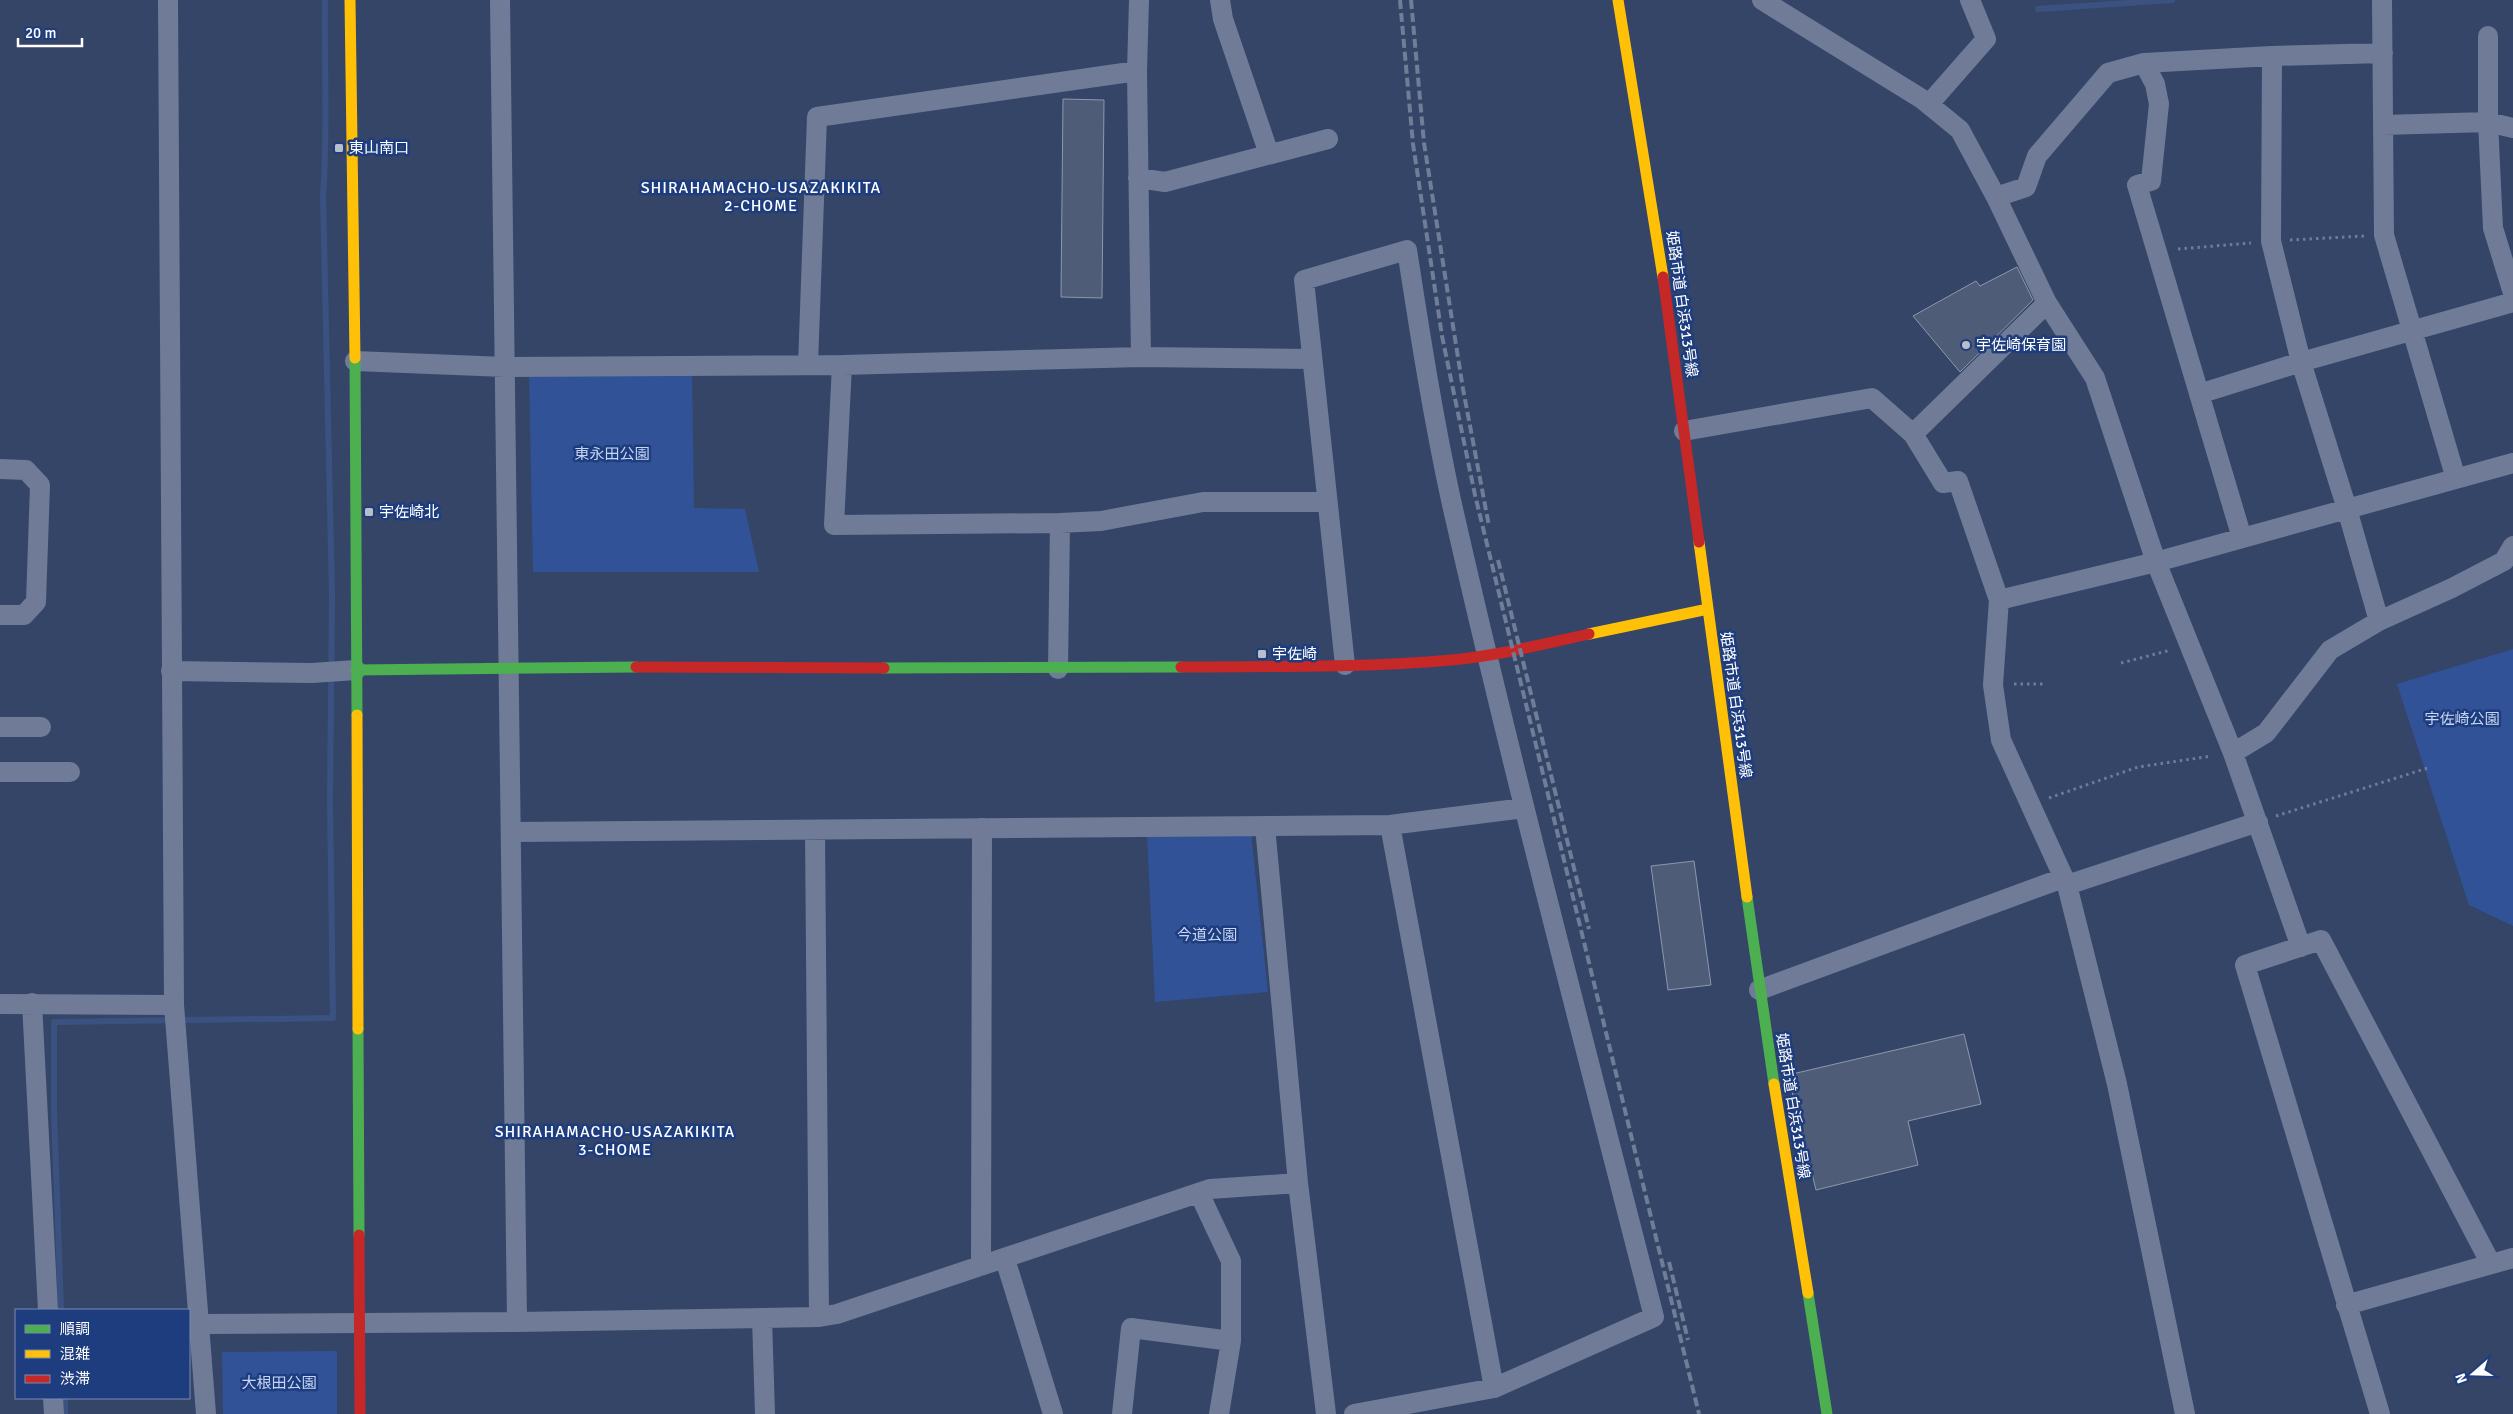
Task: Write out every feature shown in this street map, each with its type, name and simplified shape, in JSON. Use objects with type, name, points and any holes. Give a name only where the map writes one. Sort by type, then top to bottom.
[{"type":"street","points":[[168,0],[174,1005],[206,1414]]},
{"type":"street","points":[[350,0],[355,361],[358,1323],[360,1414]]},
{"type":"street","points":[[500,0],[517,1322]]},
{"type":"street","points":[[1139,0],[1137,71],[1141,358]]},
{"type":"street","points":[[1220,0],[1223,19],[1269,154]]},
{"type":"street","name":"姫路市道 白浜313号線","points":[[1618,0],[1659,246],[1759,990],[1827,1414]]},
{"type":"street","points":[[1762,0],[1929,104],[1960,130],[1996,197],[2047,303],[2095,378],[2156,562],[2233,754],[2300,947]]},
{"type":"street","points":[[1929,104],[1986,39],[1970,0]]},
{"type":"street","points":[[2382,0],[2384,235],[2456,479]]},
{"type":"street","points":[[2488,36],[2488,122],[2494,228],[2513,293]]},
{"type":"street","points":[[1996,197],[2026,187],[2036,156],[2108,74],[2144,63],[2272,56],[2383,53]]},
{"type":"street","points":[[2272,56],[2271,241],[2301,362],[2347,509],[2379,621]]},
{"type":"street","points":[[2144,63],[2155,84],[2159,104],[2151,181],[2137,185],[2242,538]]},
{"type":"street","points":[[808,365],[817,117],[1137,71]]},
{"type":"street","points":[[2383,125],[2488,122],[2513,128]]},
{"type":"street","points":[[1138,178],[1165,182],[1328,139]]},
{"type":"street","points":[[1345,665],[1304,280],[1406,250],[1431,399],[1451,499],[1524,808],[1654,1318],[1494,1388],[1354,1414]]},
{"type":"street","points":[[2199,394],[2301,362],[2413,332],[2513,302]]},
{"type":"street","points":[[1913,434],[2047,303]]},
{"type":"street","points":[[355,361],[505,367],[842,365],[1141,358],[1311,358]]},
{"type":"street","points":[[842,365],[834,525],[1060,523],[1101,521],[1203,502],[1327,502]]},
{"type":"street","points":[[1684,431],[1872,398],[1913,434],[1943,483],[1958,481],[1999,600],[1993,684],[2001,740],[2032,804],[2065,881],[2117,1084],[2185,1414]]},
{"type":"street","points":[[1999,600],[2156,562],[2513,463]]},
{"type":"street","points":[[0,469],[26,470],[40,485],[36,602],[24,615],[0,615]]},
{"type":"street","points":[[1058,669],[1060,523]]},
{"type":"street","points":[[2233,754],[2266,733],[2330,650],[2379,621],[2452,588],[2504,561],[2513,546]]},
{"type":"street","points":[[172,671],[312,673],[356,670],[510,667],[1058,669],[1345,665],[1451,660],[1489,655],[1708,608]]},
{"type":"street","points":[[0,726],[41,727]]},
{"type":"street","points":[[0,772],[70,772]]},
{"type":"street","points":[[511,832],[1390,825],[1524,808]]},
{"type":"street","points":[[1759,990],[2065,881],[2258,822]]},
{"type":"street","points":[[1390,825],[1494,1388]]},
{"type":"street","points":[[1265,826],[1298,1183],[1326,1414]]},
{"type":"street","points":[[980,1266],[982,828]]},
{"type":"street","points":[[816,830],[819,1317]]},
{"type":"street","points":[[2380,1414],[2245,965],[2321,940],[2491,1264]]},
{"type":"street","points":[[32,1003],[48,1309]]},
{"type":"street","points":[[0,1004],[174,1005]]},
{"type":"street","points":[[199,1324],[517,1322],[819,1317],[837,1314],[1210,1189],[1298,1183]]},
{"type":"street","points":[[1198,1193],[1231,1261],[1231,1341],[1219,1414]]},
{"type":"street","points":[[2346,1305],[2513,1258]]},
{"type":"street","points":[[1005,1259],[1054,1414]]},
{"type":"street","points":[[762,1318],[765,1414]]},
{"type":"street","points":[[1122,1414],[1131,1328],[1231,1341]]},
{"type":"street","points":[[53,1399],[54,1414]]},
{"type":"path","points":[[2121,663],[2189,645]]},
{"type":"path","points":[[1993,684],[2043,684]]},
{"type":"path","points":[[2032,804],[2138,767],[2233,754]]},
{"type":"path","points":[[2258,822],[2431,767]]},
{"type":"green space","name":"東永田公園","points":[[529,372],[692,372],[694,508],[745,509],[759,572],[533,572]]},
{"type":"green space","name":"宇佐崎公園","points":[[2513,649],[2513,926],[2469,905],[2397,684]]},
{"type":"green space","name":"今道公園","points":[[1251,833],[1268,992],[1155,1002],[1147,835]]},
{"type":"green space","name":"大根田公園","points":[[337,1351],[337,1414],[223,1414],[222,1352]]},
{"type":"building","points":[[1063,99],[1104,100],[1102,298],[1061,297]]},
{"type":"building","name":"宇佐崎保育園","points":[[2017,267],[2033,300],[1960,372],[1913,316],[1976,281],[1980,286]]},
{"type":"building","points":[[1694,861],[1711,985],[1668,990],[1651,866]]},
{"type":"building","points":[[1964,1034],[1981,1104],[1908,1121],[1918,1165],[1816,1190],[1788,1075]]},
{"type":"waterway","points":[[61,1309],[54,1112],[54,1022],[333,1018],[330,801],[332,595],[323,195],[326,122],[325,0]]},
{"type":"waterway","points":[[2038,9],[2172,0]]},
{"type":"waterway","points":[[65,1399],[65,1414]]},
{"type":"railway","points":[[1400,0],[1413,144],[1442,336],[1475,495],[1699,1414]]},
{"type":"railway","points":[[1411,0],[1424,143],[1463,389],[1489,526]]},
{"type":"railway","points":[[1498,560],[1589,929]]},
{"type":"railway","points":[[1669,1262],[1688,1340]]},
{"type":"traffic: fast","points":[[355,358],[357,715]]},
{"type":"traffic: fast","points":[[356,670],[636,667]]},
{"type":"traffic: fast","points":[[884,668],[1181,667]]},
{"type":"traffic: fast","points":[[1747,897],[1774,1084]]},
{"type":"traffic: fast","points":[[358,1029],[359,1235]]},
{"type":"traffic: fast","points":[[1808,1293],[1827,1414]]},
{"type":"traffic: slow","points":[[350,0],[355,358]]},
{"type":"traffic: slow","points":[[1618,0],[1663,277]]},
{"type":"traffic: slow","points":[[1699,542],[1747,897]]},
{"type":"traffic: slow","points":[[1589,634],[1708,609]]},
{"type":"traffic: slow","points":[[357,715],[358,1029]]},
{"type":"traffic: slow","points":[[1774,1084],[1808,1293]]},
{"type":"traffic: jam","points":[[1663,277],[1699,542]]},
{"type":"traffic: jam","points":[[1181,667],[1417,663],[1503,653],[1589,634]]},
{"type":"traffic: jam","points":[[636,667],[884,668]]},
{"type":"traffic: jam","points":[[359,1235],[360,1414]]},
{"type":"place","name":"東山南口","points":[[339,148]]},
{"type":"place","name":"宇佐崎保育園","points":[[1966,345]]},
{"type":"place","name":"宇佐崎北","points":[[369,512]]},
{"type":"place","name":"宇佐崎","points":[[1262,654]]},
{"type":"district","name":"SHIRAHAMACHO-USAZAKIKITA 2-CHOME","points":[[761,196]]},
{"type":"district","name":"SHIRAHAMACHO-USAZAKIKITA 3-CHOME","points":[[615,1140]]}]
